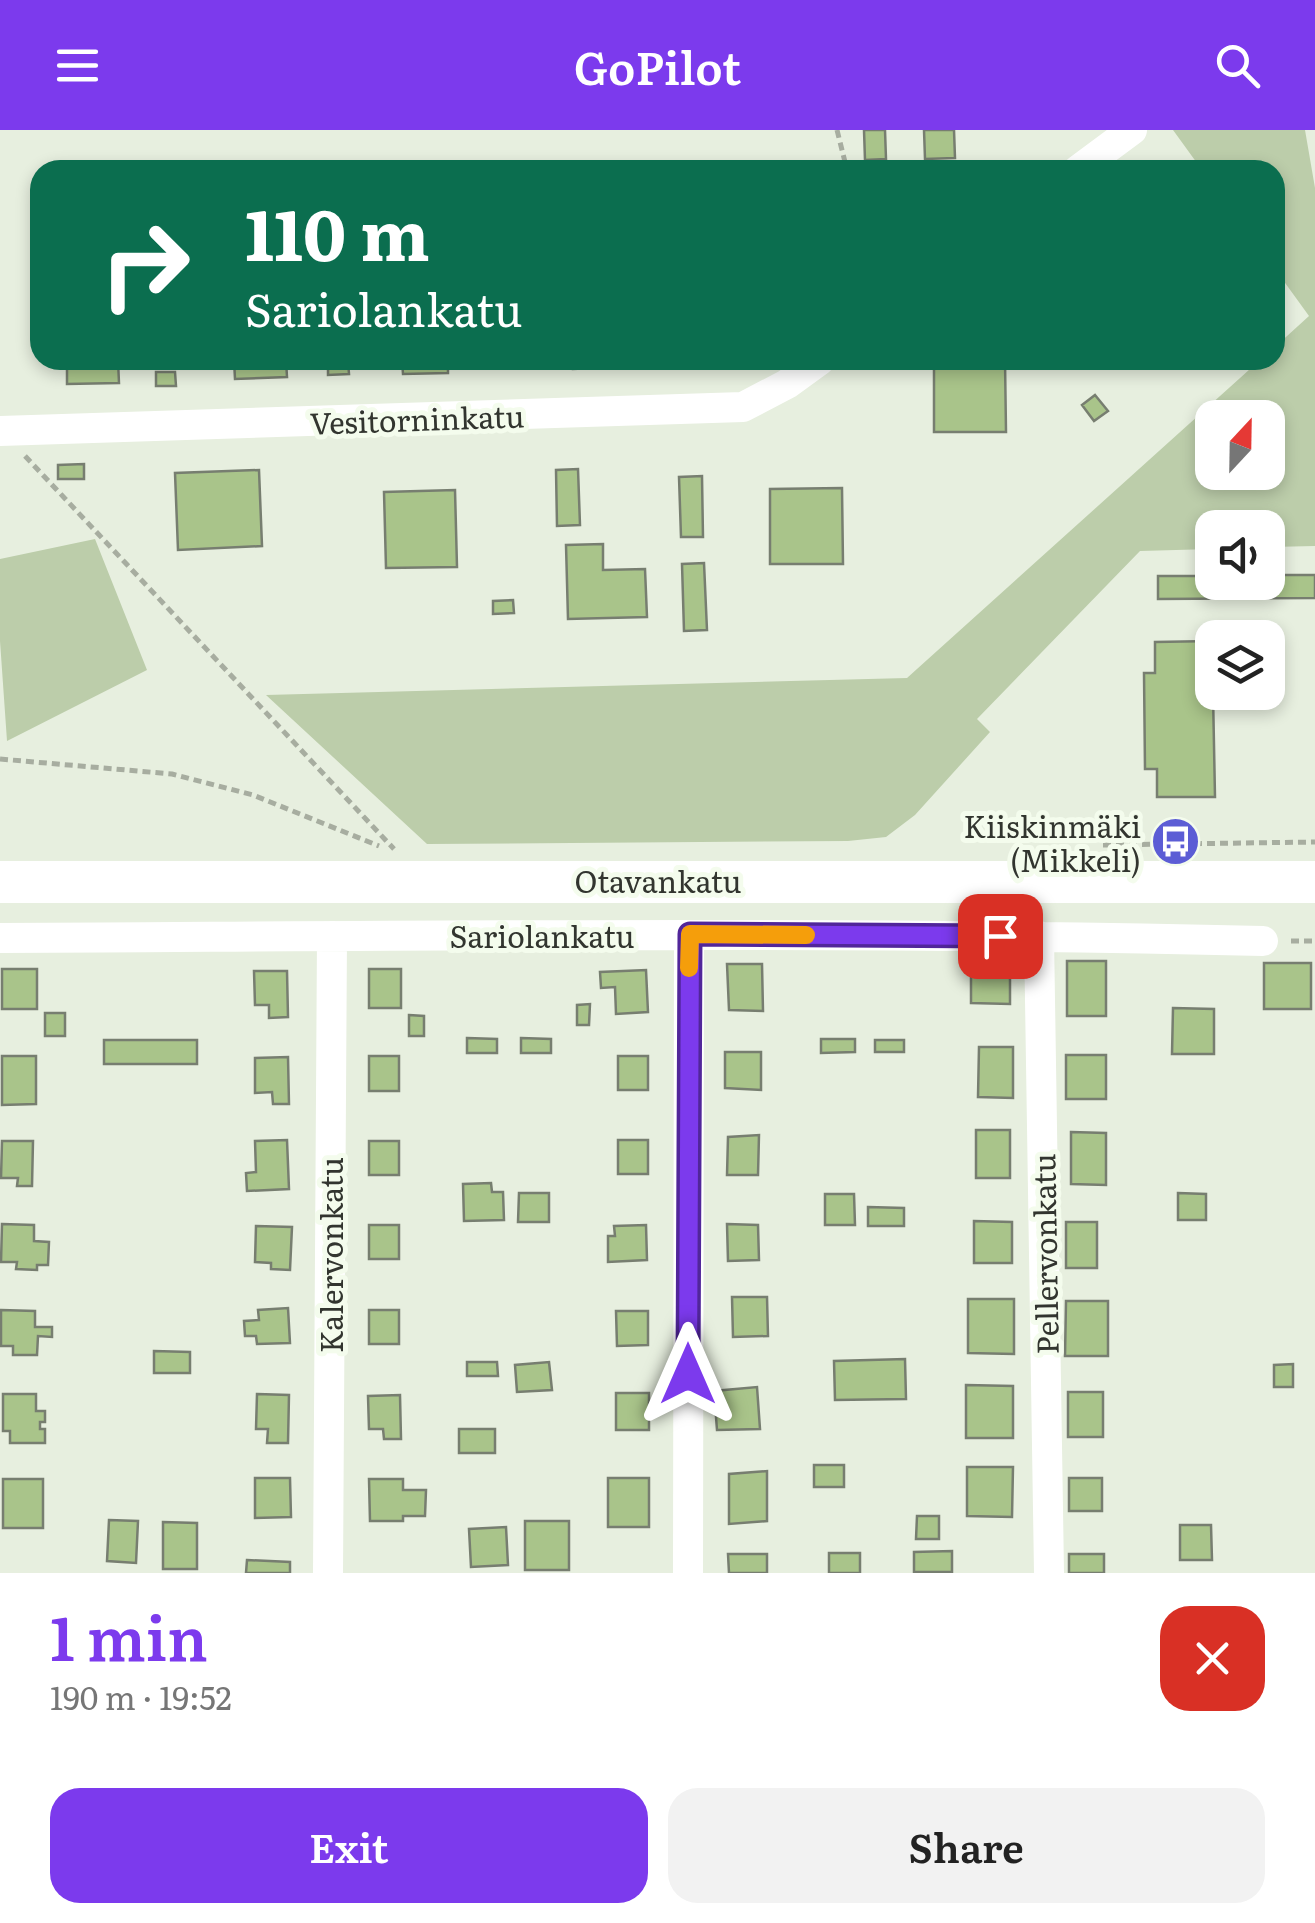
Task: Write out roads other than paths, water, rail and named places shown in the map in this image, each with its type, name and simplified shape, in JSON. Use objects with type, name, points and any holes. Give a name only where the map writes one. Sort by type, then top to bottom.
[{"type":"main road","name":"Otavankatu","points":[[0,882],[1315,882]]},
{"type":"street","points":[[1092,160],[1132,130]]},
{"type":"street","name":"Vesitorninkatu","points":[[1,431],[743,407],[806,370]]},
{"type":"street","points":[[688,1573],[690,934]]},
{"type":"street","name":"Sariolankatu","points":[[0,938],[690,934],[1263,941]]},
{"type":"street","name":"Kalervonkatu","points":[[328,1573],[332,936]]},
{"type":"street","name":"Pellervonkatu","points":[[1039,936],[1049,1573]]},
{"type":"place","name":"Kiiskinmäki (Mikkeli)","points":[[1176,842]]}]
